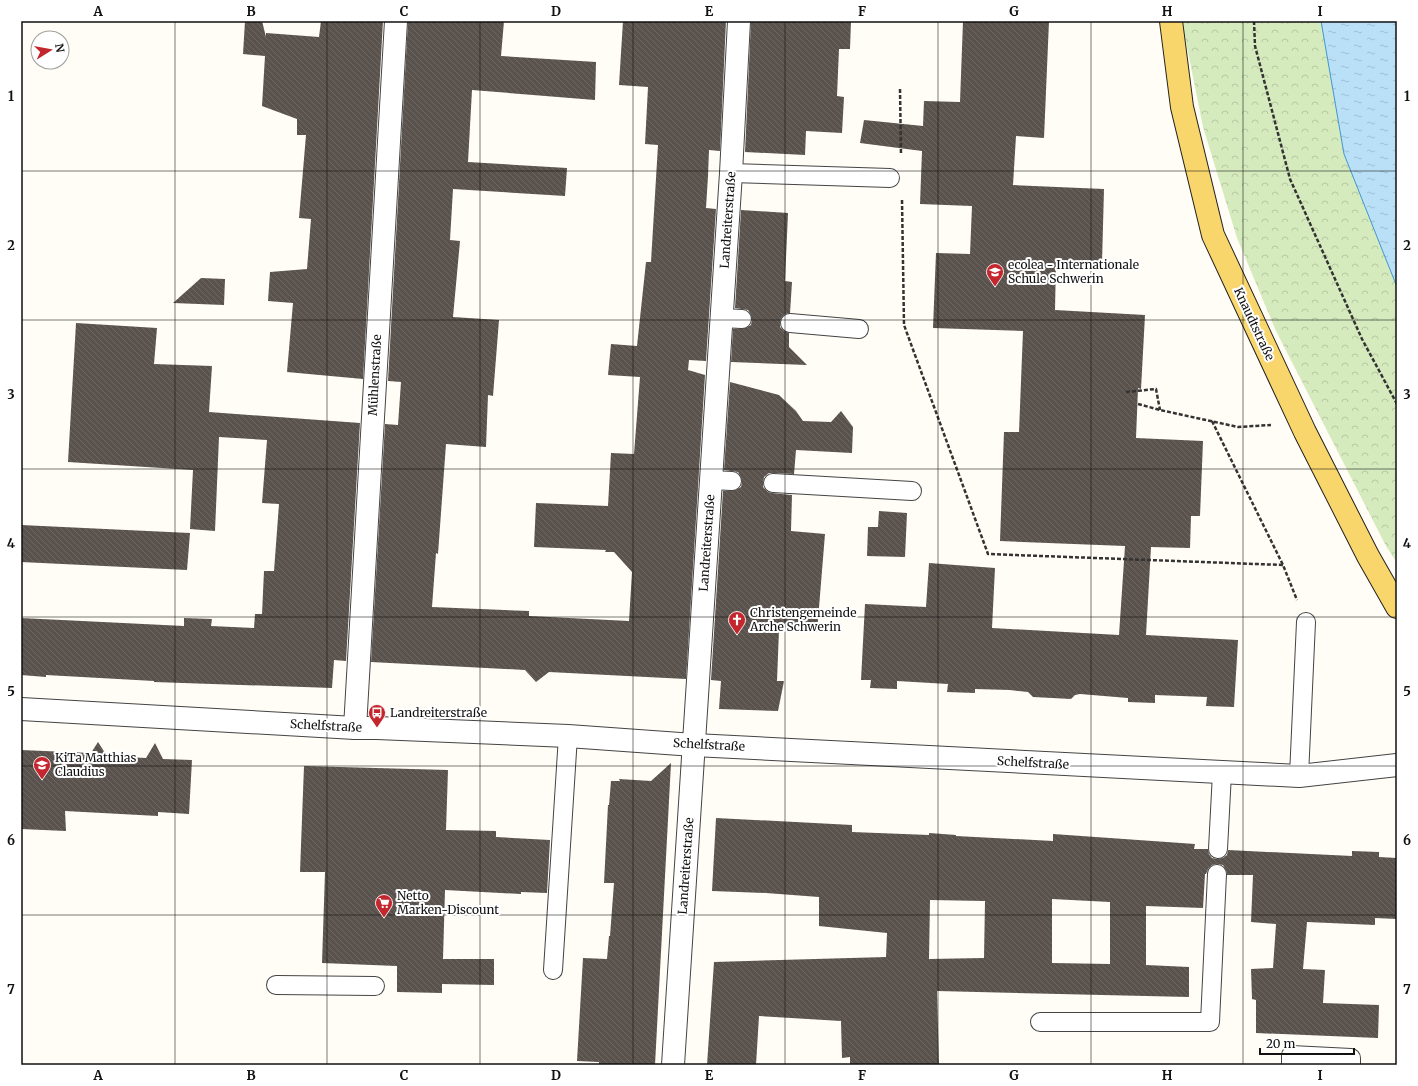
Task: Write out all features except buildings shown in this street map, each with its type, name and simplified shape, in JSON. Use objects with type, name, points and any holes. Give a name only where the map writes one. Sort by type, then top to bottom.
[{"type":"main road","name":"Knaudtstraße","points":[[1171,21],[1182,107],[1213,235],[1304,432],[1368,556],[1397,607]]},
{"type":"street","name":"Mühlenstraße","points":[[355,728],[396,21]]},
{"type":"street","name":"Landreiterstraße","points":[[673,1065],[711,480],[732,318],[731,173],[739,21]]},
{"type":"street","name":"Schelfstraße","points":[[21,709],[355,728],[568,736],[694,745],[1222,773],[1299,776],[1397,765]]},
{"type":"lane","points":[[731,173],[890,178]]},
{"type":"lane","points":[[790,323],[859,329]]},
{"type":"lane","points":[[711,480],[732,481]]},
{"type":"lane","points":[[773,483],[912,491]]},
{"type":"lane","points":[[1299,776],[1306,622]]},
{"type":"lane","points":[[553,970],[568,736]]},
{"type":"lane","points":[[1218,849],[1222,773]]},
{"type":"lane","points":[[1040,1022],[1210,1022],[1217,874]]},
{"type":"lane","points":[[276,985],[375,986]]},
{"type":"lane","points":[[1291,1065],[1291,1055],[1351,1058],[1351,1065]]},
{"type":"path","points":[[1254,21],[1255,46],[1290,179],[1362,339],[1397,404]]},
{"type":"path","points":[[900,89],[901,160]]},
{"type":"path","points":[[902,200],[904,325],[988,554],[1283,565]]},
{"type":"path","points":[[1126,392],[1156,388],[1160,410]]},
{"type":"path","points":[[1138,404],[1238,427],[1277,425]]},
{"type":"path","points":[[1212,421],[1283,565],[1306,622]]},
{"type":"green space","points":[[1183,21],[1321,21],[1344,154],[1397,287],[1397,563],[1386,546],[1276,331],[1237,238],[1203,127]]},
{"type":"water","points":[[1321,21],[1397,21],[1397,287],[1344,154]]},
{"type":"place","name":"ecolea - Internationale Schule Schwerin","points":[[995,287]]},
{"type":"place","name":"Christengemeinde Arche Schwerin","points":[[737,635]]},
{"type":"place","name":"Landreiterstraße","points":[[377,728]]},
{"type":"place","name":"KiTa Matthias Claudius","points":[[42,780]]},
{"type":"place","name":"Netto Marken-Discount","points":[[384,918]]}]
